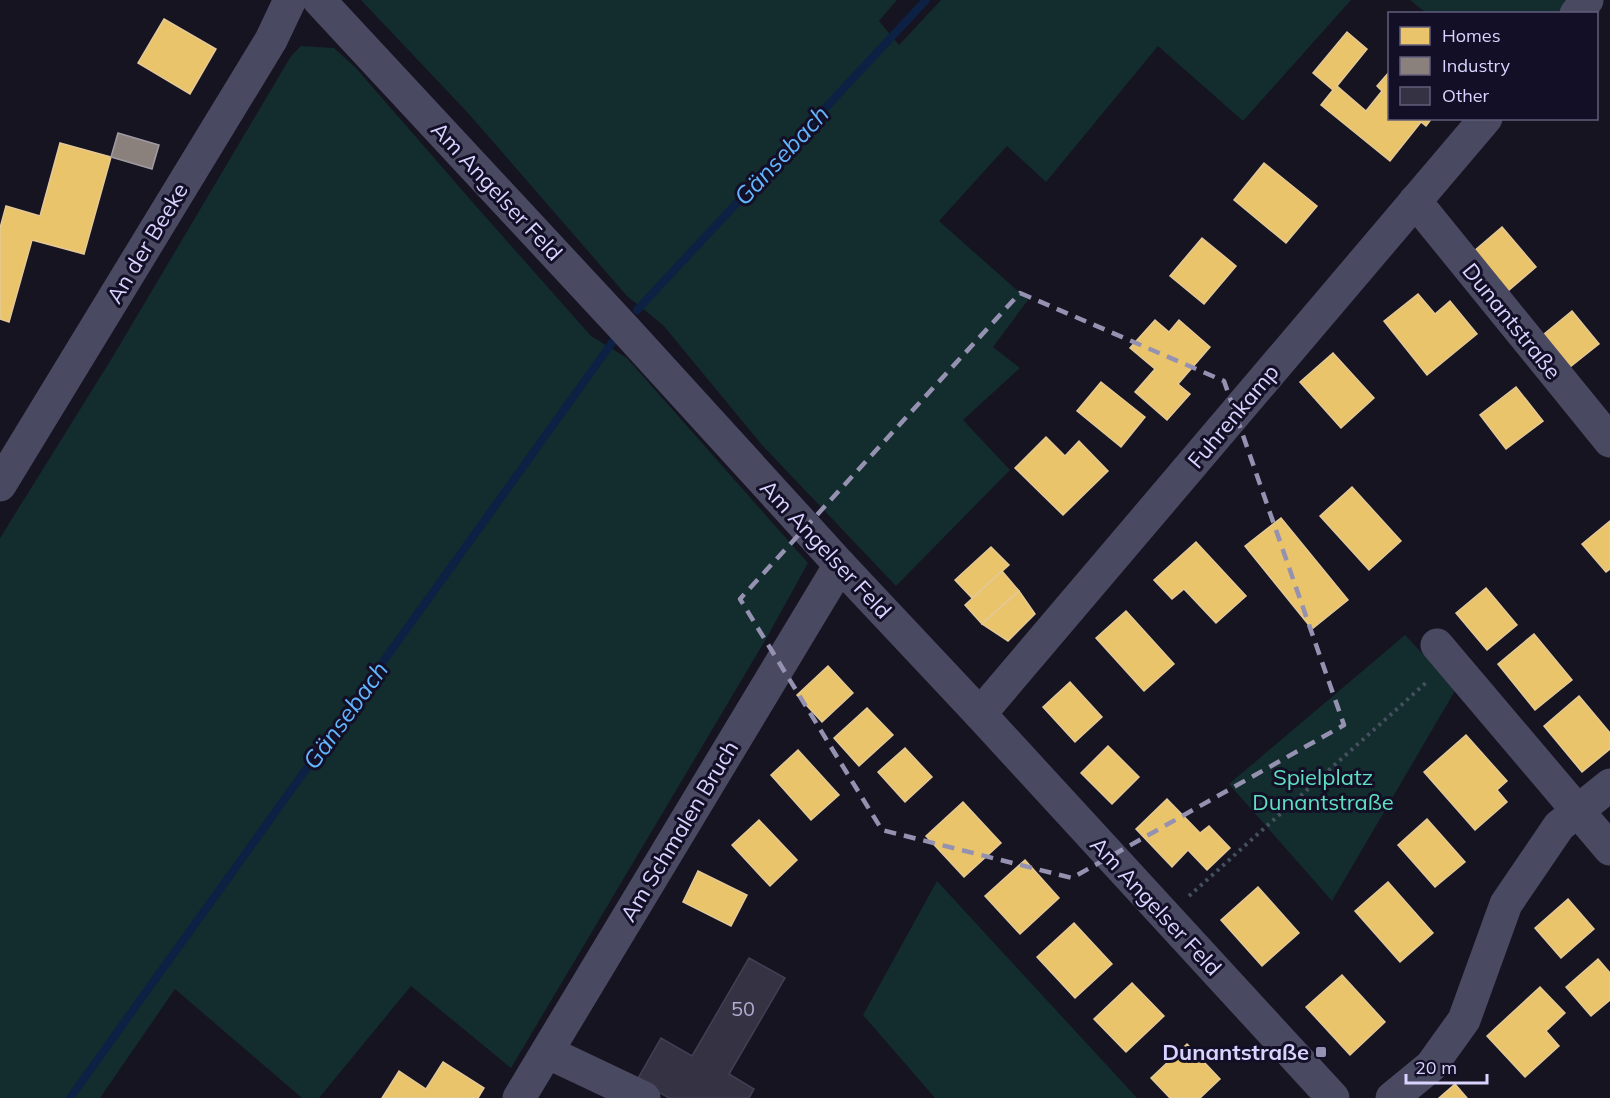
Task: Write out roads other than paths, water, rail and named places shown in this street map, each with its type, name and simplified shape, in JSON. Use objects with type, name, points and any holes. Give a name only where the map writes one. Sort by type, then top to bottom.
[{"type":"street","name":"An der Beeke","points":[[0,485],[265,50],[290,0]]},
{"type":"street","name":"Am Angelser Feld","points":[[319,0],[1333,1098]]},
{"type":"street","points":[[1578,12],[1587,0]]},
{"type":"street","name":"Fuhrenkamp","points":[[980,714],[1484,120]]},
{"type":"street","name":"Dunantstraße","points":[[1415,201],[1610,441]]},
{"type":"street","name":"Am Schmalen Bruch","points":[[519,1098],[840,565]]},
{"type":"street","points":[[1444,653],[1610,849]]},
{"type":"street","points":[[1392,1098],[1431,1066],[1464,1020],[1506,904],[1559,826],[1610,784]]},
{"type":"street","points":[[547,1052],[644,1098]]},
{"type":"waterway","name":"Gänsebach","points":[[637,310],[926,0]]},
{"type":"waterway","name":"Gänsebach","points":[[70,1098],[619,333]]},
{"type":"place","name":"Dunantstraße","points":[[1321,1052]]},
{"type":"park label","name":"Spielplatz Dunantstraße","points":[[1323,790]]}]
